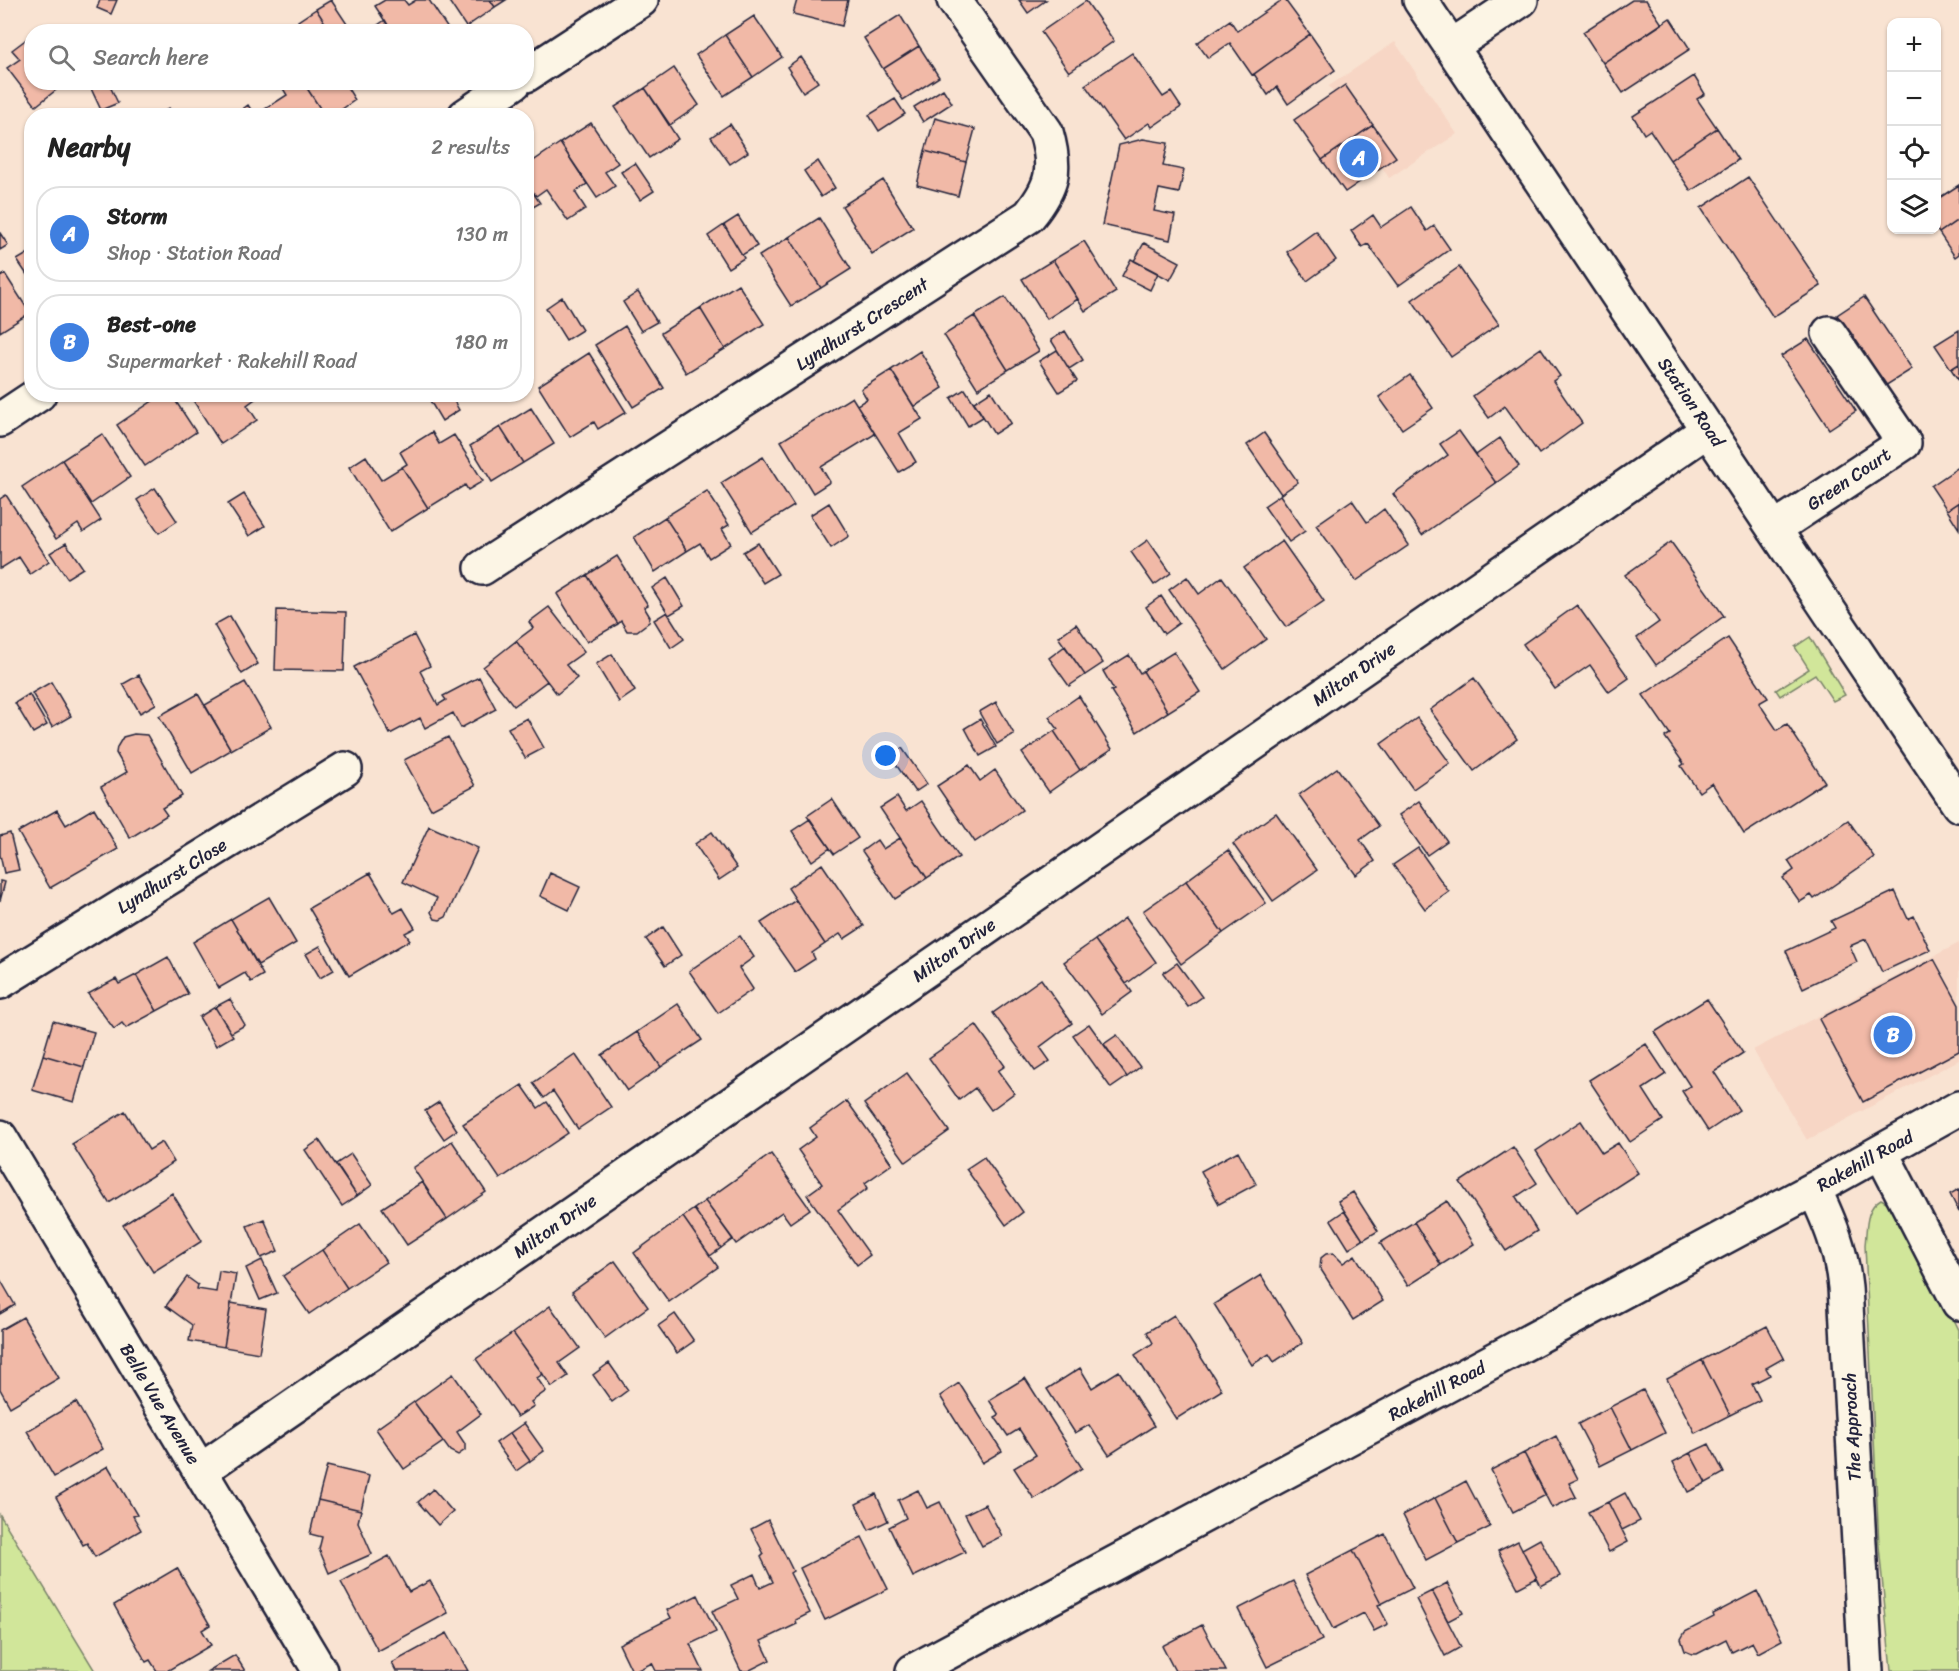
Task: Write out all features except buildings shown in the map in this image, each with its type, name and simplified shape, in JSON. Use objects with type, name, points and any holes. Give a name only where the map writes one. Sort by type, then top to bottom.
[{"type":"street","points":[[534,70],[641,0]]},
{"type":"street","name":"Lyndhurst Crescent","points":[[482,568],[1029,216],[1044,198],[1052,177],[1053,154],[1046,132],[954,0]]},
{"type":"street","name":"Station Road","points":[[1420,0],[1959,806]]},
{"type":"street","points":[[1452,46],[1521,0]]},
{"type":"street","points":[[477,108],[503,90]]},
{"type":"street","name":"Green Court","points":[[1774,529],[1904,443],[1828,333]]},
{"type":"street","points":[[0,420],[27,402]]},
{"type":"street","name":"Milton Drive","points":[[200,1471],[1709,429]]},
{"type":"street","name":"Lyndhurst Close","points":[[0,982],[345,769]]},
{"type":"street","name":"Rakehill Road","points":[[913,1671],[1814,1189],[1959,1108]]},
{"type":"street","name":"Belle Vue Avenue","points":[[0,1137],[320,1671]]},
{"type":"street","points":[[1881,1152],[1959,1303]]},
{"type":"street","name":"The Approach","points":[[1814,1189],[1831,1224],[1838,1245],[1845,1287],[1866,1671]]},
{"type":"shaded area","points":[[1395,42],[1457,134],[1389,178],[1329,86]]},
{"type":"shaded area","points":[[1959,943],[1959,1060],[1807,1140],[1753,1050]]},
{"type":"green space","points":[[1810,637],[1845,695],[1833,701],[1815,674],[1780,696],[1776,690],[1809,669],[1795,647]]},
{"type":"green space","points":[[1881,1199],[1895,1207],[1919,1247],[1959,1330],[1959,1671],[1891,1671],[1879,1546],[1865,1245],[1869,1213]]},
{"type":"green space","points":[[0,1515],[95,1671],[0,1671]]},
{"type":"place","name":"Storm","points":[[1359,158]]},
{"type":"place","name":"Best-one","points":[[1893,1035]]}]
